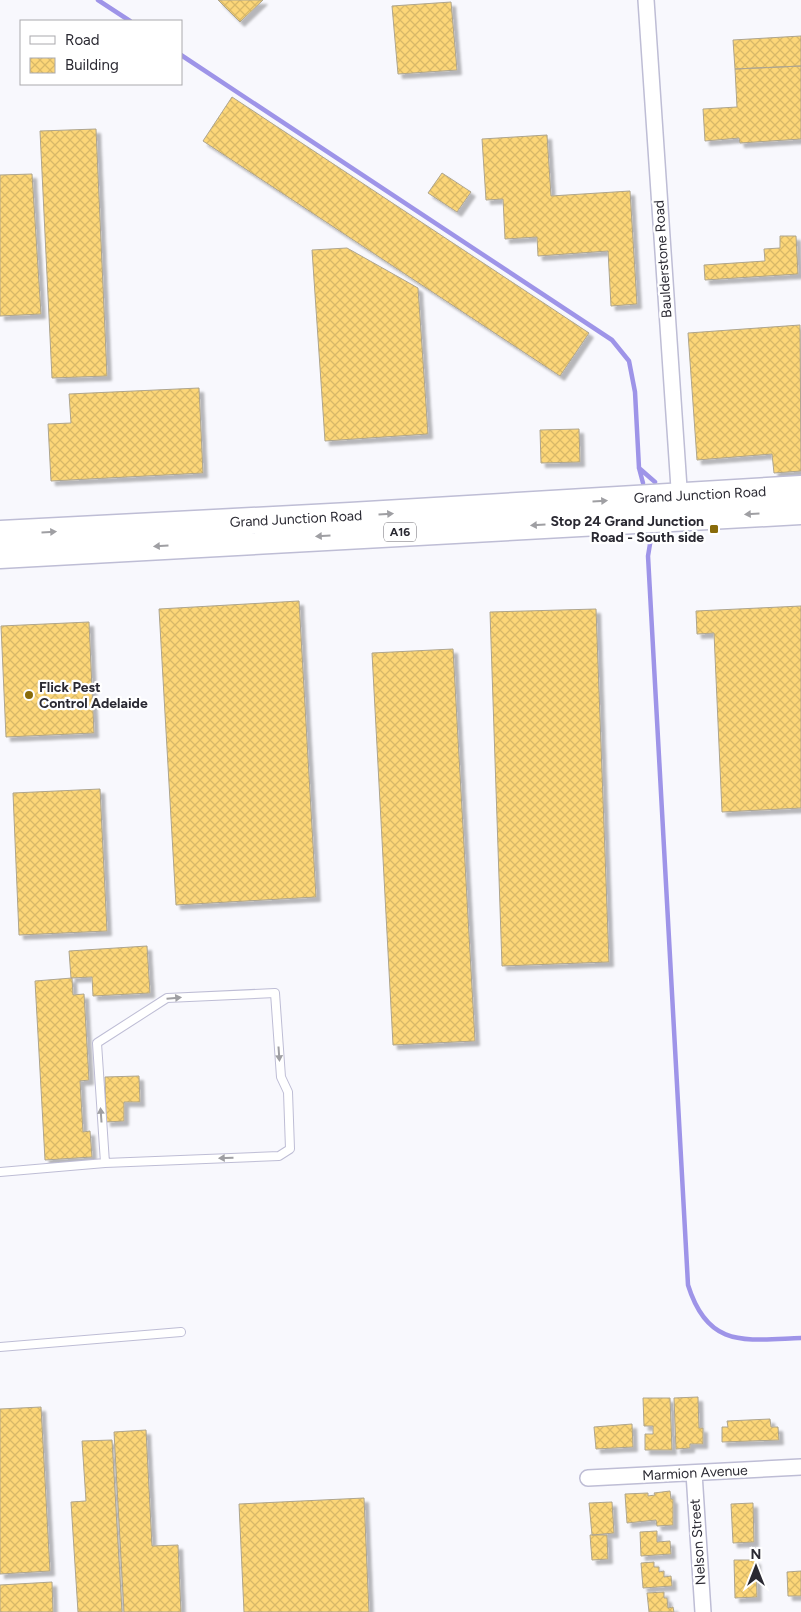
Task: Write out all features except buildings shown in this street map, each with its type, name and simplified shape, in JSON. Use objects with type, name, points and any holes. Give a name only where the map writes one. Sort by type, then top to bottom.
[{"type":"highway","name":"Grand Junction Road","points":[[0,555],[350,526],[680,507],[801,489]]},
{"type":"highway","name":"Grand Junction Road","points":[[680,507],[801,511]]},
{"type":"highway","name":"Grand Junction Road","points":[[0,534],[350,526]]},
{"type":"street","name":"Baulderstone Road","points":[[646,0],[680,507]]},
{"type":"street","name":"Marmion Avenue","points":[[588,1478],[801,1468]]},
{"type":"street","name":"Nelson Street","points":[[694,1473],[703,1612]]},
{"type":"lane","points":[[0,1172],[105,1163],[279,1156],[290,1148],[288,1092],[281,1077],[275,993],[167,998],[97,1043],[105,1163]]},
{"type":"lane","points":[[0,1347],[181,1332]]},
{"type":"waterway","points":[[98,0],[128,20]]},
{"type":"waterway","points":[[182,56],[612,340],[629,361],[635,392],[639,468],[643,483]]},
{"type":"waterway","points":[[639,468],[655,482]]},
{"type":"waterway","points":[[651,538],[648,556],[688,1285],[696,1306],[706,1321],[718,1330],[731,1336],[746,1339],[801,1338]]},
{"type":"place","name":"Stop 24 Grand Junction Road - South side","points":[[714,529]]},
{"type":"place","name":"Flick Pest Control Adelaide","points":[[29,695]]}]
